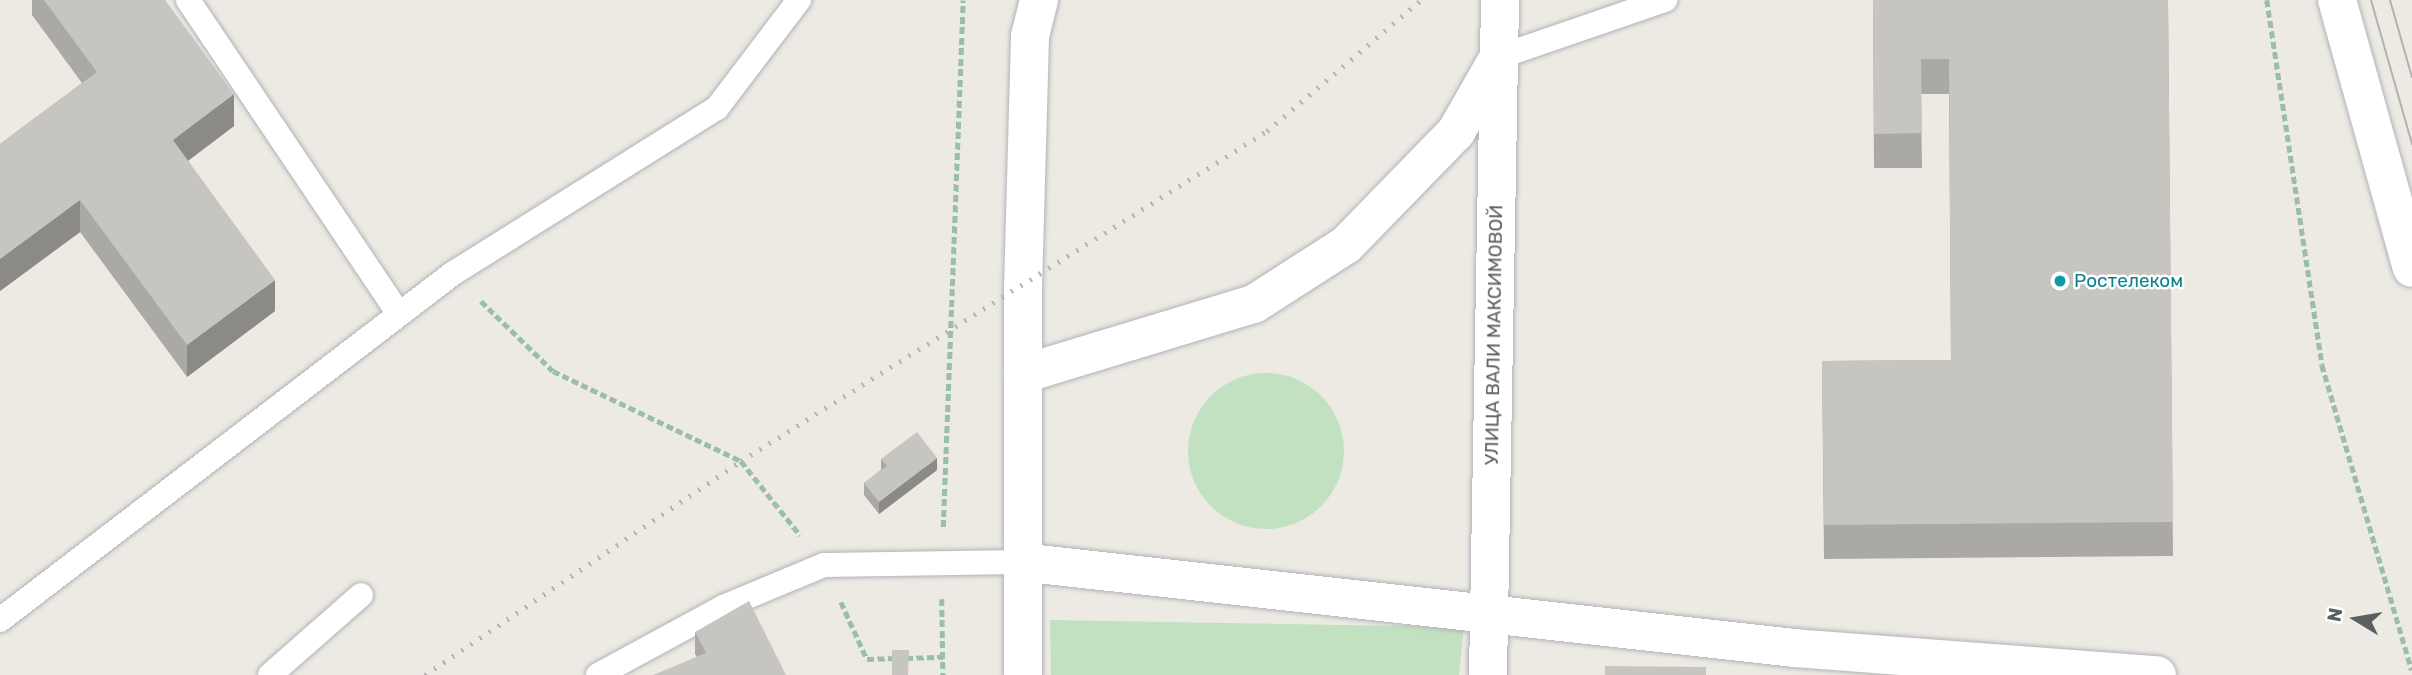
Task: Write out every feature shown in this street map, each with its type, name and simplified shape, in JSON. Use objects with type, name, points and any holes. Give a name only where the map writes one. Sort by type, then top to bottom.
[{"type":"main road","points":[[1014,0],[1032,12],[1020,562],[1023,675]]},
{"type":"main road","name":"УЛИЦА ВАЛИ МАКСИМОВОЙ","points":[[1488,675],[1500,0]]},
{"type":"main road","points":[[2337,0],[2412,268]]},
{"type":"main road","name":"УЛИЦА ВАЛИ МАКСИМОВОЙ","points":[[1023,374],[1254,304],[1346,245],[1456,132],[1499,57]]},
{"type":"main road","points":[[1020,562],[1794,648],[2157,675]]},
{"type":"lane","points":[[188,0],[399,314]]},
{"type":"lane","points":[[0,620],[452,274],[717,108],[799,0]]},
{"type":"lane","points":[[1499,57],[1665,0]]},
{"type":"lane","points":[[598,675],[723,607],[824,565],[1020,562]]},
{"type":"lane","points":[[270,675],[361,595]]},
{"type":"path","points":[[943,675],[942,563],[963,0]]},
{"type":"path","points":[[2267,0],[2322,365],[2412,670]]},
{"type":"path","points":[[452,274],[553,372],[741,461],[824,565],[867,659],[943,657]]},
{"type":"green space","points":[[1266,373],[1296,379],[1321,396],[1338,421],[1344,451],[1338,481],[1321,506],[1296,523],[1266,529],[1236,523],[1211,506],[1194,481],[1188,451],[1194,421],[1211,396],[1236,379]]},
{"type":"green space","points":[[1050,620],[1464,627],[1459,675],[1051,675]]},
{"type":"building","points":[[44,0],[165,0],[234,94],[173,140],[275,280],[187,345],[80,200],[0,259],[0,144],[97,72]]},
{"type":"building","name":"Ростелеком","points":[[1873,0],[2168,0],[2173,522],[1824,525],[1822,361],[1951,360],[1949,59],[1921,59],[1922,133],[1874,134]]},
{"type":"building","points":[[917,432],[937,458],[879,502],[864,483],[887,466],[881,459]]},
{"type":"building","points":[[749,601],[786,675],[653,675],[706,653],[695,632]]},
{"type":"building","points":[[892,650],[909,650],[908,675],[892,675]]},
{"type":"building","points":[[1605,666],[1706,667],[1706,675],[1605,675]]},
{"type":"tram line","points":[[2371,0],[2412,144]]},
{"type":"tram line","points":[[2390,0],[2412,77]]},
{"type":"railway","points":[[425,675],[741,461],[1267,131],[1421,0]]},
{"type":"place","name":"Ростелеком","points":[[2060,281]]}]
